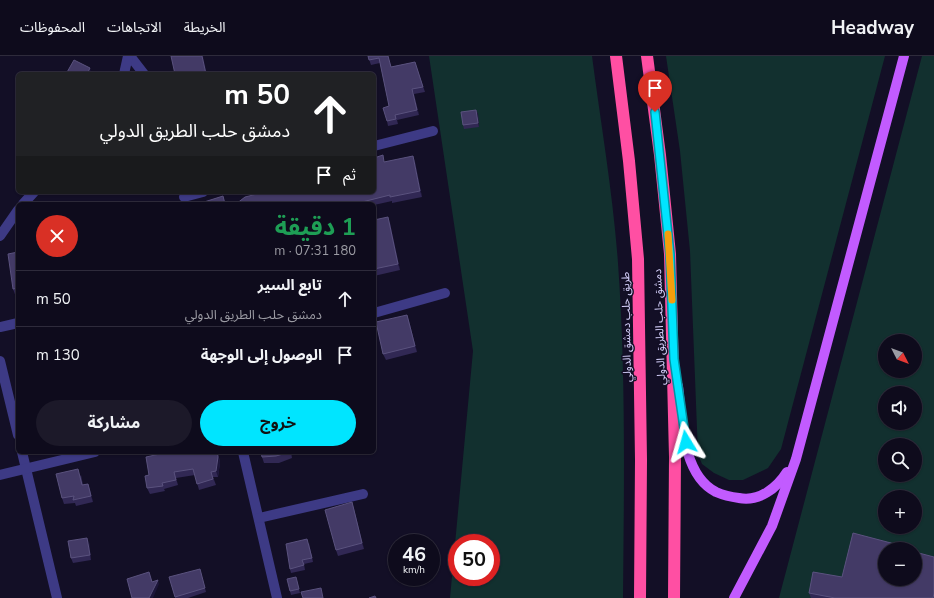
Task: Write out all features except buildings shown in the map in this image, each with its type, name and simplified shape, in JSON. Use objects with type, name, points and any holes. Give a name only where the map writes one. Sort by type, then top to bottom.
[{"type":"highway","name":"طريق حلب دمشق الدولي","points":[[616,56],[629,161],[638,259],[642,460],[640,598]]},
{"type":"highway","name":"دمشق حلب الطريق الدولي","points":[[648,56],[670,254],[674,359],[674,598]]},
{"type":"main road","points":[[734,598],[772,526],[796,458],[904,56]]},
{"type":"main road","points":[[674,359],[687,456],[695,472],[706,485],[725,496],[746,500],[764,495],[780,483],[796,458]]},
{"type":"street","points":[[125,72],[130,56]]},
{"type":"street","points":[[130,56],[142,72]]},
{"type":"street","points":[[376,145],[433,131]]},
{"type":"street","points":[[25,202],[32,194]]},
{"type":"street","points":[[184,198],[197,194]]},
{"type":"street","points":[[0,236],[10,219],[16,212]]},
{"type":"street","points":[[376,312],[445,293]]},
{"type":"street","points":[[0,327],[16,323]]},
{"type":"street","points":[[0,361],[16,428]]},
{"type":"street","points":[[22,454],[57,598]]},
{"type":"street","points":[[0,475],[86,454]]},
{"type":"street","points":[[243,454],[277,598]]},
{"type":"street","points":[[258,518],[363,494]]},
{"type":"green space","points":[[429,56],[592,56],[613,211],[621,305],[624,430],[623,598],[450,598],[451,586],[500,586],[500,534],[456,534],[473,351]]},
{"type":"green space","points":[[666,56],[885,56],[781,449],[768,468],[743,480],[729,480],[714,473],[702,464],[698,454],[690,251],[680,151]]},
{"type":"green space","points":[[922,56],[934,56],[934,598],[779,598]]},
{"type":"slow traffic","points":[[668,234],[672,300]]},
{"type":"route","points":[[655,112],[670,254],[674,359],[686,442]]}]
